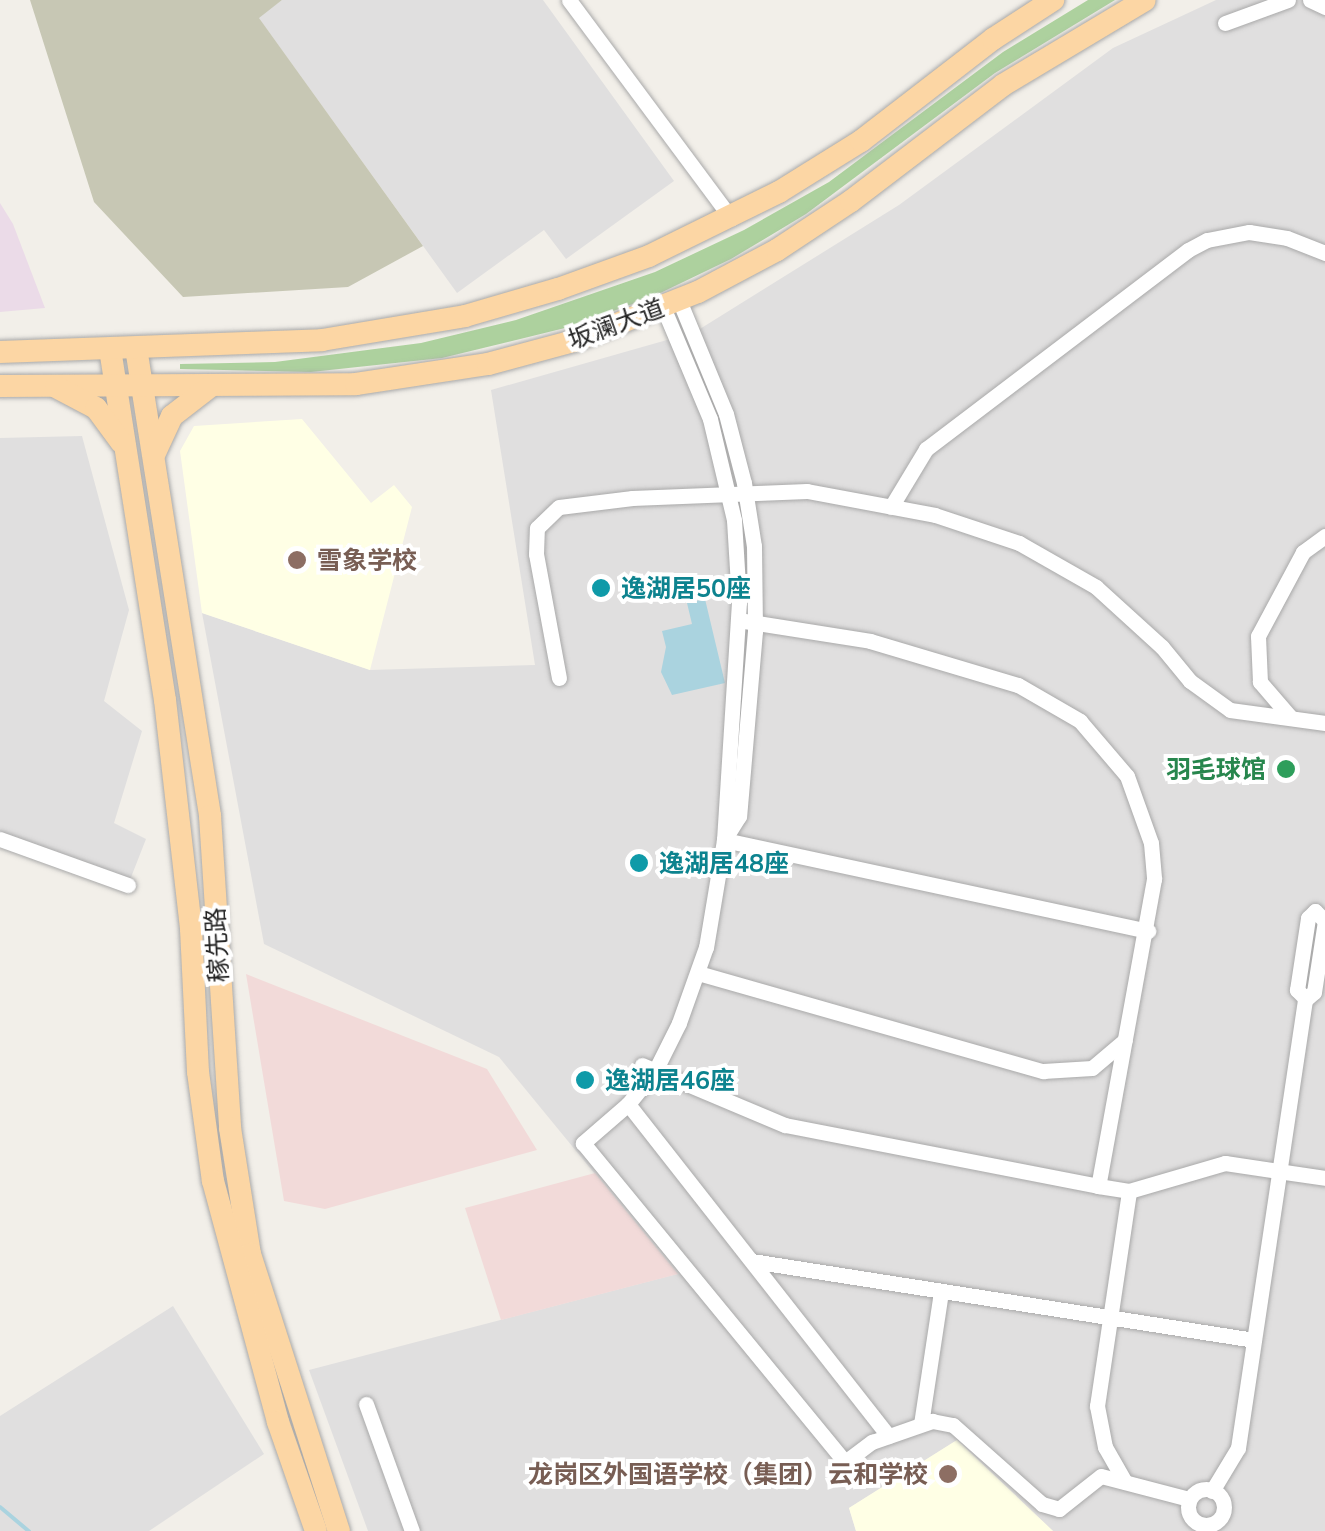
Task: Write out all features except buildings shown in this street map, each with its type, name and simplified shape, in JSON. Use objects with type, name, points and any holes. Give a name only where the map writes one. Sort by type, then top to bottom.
[{"type":"main road","name":"坂澜大道","points":[[0,352],[322,340],[465,316],[604,274],[731,218],[861,141],[994,39],[1053,0]]},
{"type":"main road","name":"坂澜大道","points":[[0,386],[141,382],[356,384],[444,373],[531,354],[671,304],[814,226],[1003,86],[1145,0]]},
{"type":"main road","name":"稼先路","points":[[136,348],[210,816],[230,1128],[250,1254],[338,1531]]},
{"type":"main road","name":"稼先路","points":[[110,349],[165,700],[191,929],[198,1072],[213,1181],[278,1422],[316,1531]]},
{"type":"main road","points":[[48,384],[74,393],[96,408],[114,429],[126,454]]},
{"type":"main road","points":[[152,463],[172,416],[190,398],[213,385]]},
{"type":"street","points":[[570,0],[731,218]]},
{"type":"street","points":[[1225,23],[1288,0]]},
{"type":"street","points":[[1310,0],[1325,7]]},
{"type":"street","points":[[891,507],[926,449],[1188,250],[1207,240],[1250,232],[1287,238],[1325,253]]},
{"type":"street","points":[[671,304],[738,494],[737,548],[747,621],[739,816],[724,840],[712,920],[698,974],[628,1104],[583,1143],[845,1462],[888,1436],[921,1424],[953,1425],[1042,1504],[1059,1509],[1101,1476],[1190,1499]]},
{"type":"street","points":[[559,678],[536,554],[538,528],[559,507],[632,498],[807,491],[978,526],[1059,563],[1130,615],[1190,681],[1230,710],[1325,724]]},
{"type":"street","points":[[1290,718],[1260,682],[1258,636],[1304,552],[1325,536]]},
{"type":"street","points":[[747,621],[832,633],[944,660],[1018,685],[1080,721],[1116,761],[1142,808],[1154,879],[1148,930],[1098,1186]]},
{"type":"street","points":[[0,839],[128,885]]},
{"type":"street","points":[[724,840],[1148,930]]},
{"type":"street","points":[[1212,1491],[1238,1448],[1304,999],[1298,990],[1308,918],[1316,911],[1325,921],[1314,992],[1304,999]]},
{"type":"street","points":[[698,974],[1043,1072],[1092,1068],[1118,1049],[1127,1036]]},
{"type":"street","points":[[648,1068],[785,1124],[1098,1186],[1129,1191],[1225,1163],[1325,1178]]},
{"type":"street","points":[[628,1104],[888,1436]]},
{"type":"street","points":[[1125,1482],[1104,1447],[1098,1420],[1129,1191]]},
{"type":"street","points":[[752,1261],[1254,1340]]},
{"type":"street","points":[[921,1424],[941,1291]]},
{"type":"street","points":[[366,1404],[412,1531]]},
{"type":"street","points":[[1199,1490],[1212,1491],[1223,1504],[1222,1526],[1195,1522],[1188,1512],[1190,1499],[1199,1490]]},
{"type":"shaded area","points":[[30,0],[282,0],[259,18],[423,246],[348,287],[183,297],[94,202]]},
{"type":"shaded area","points":[[282,0],[543,0],[674,181],[566,259],[544,230],[457,293],[258,17]]},
{"type":"shaded area","points":[[1216,0],[1325,0],[1325,1531],[1053,1531],[957,1440],[849,1508],[856,1531],[368,1531],[309,1370],[677,1274],[499,1057],[264,944],[202,613],[370,670],[535,665],[491,390],[695,332],[899,205],[1113,48]]},
{"type":"shaded area","points":[[0,203],[13,224],[45,308],[0,312]]},
{"type":"shaded area","name":"雪象学校","points":[[302,419],[371,503],[394,485],[412,507],[370,670],[202,613],[180,451],[194,426]]},
{"type":"shaded area","points":[[82,436],[129,610],[104,701],[142,731],[114,823],[146,839],[128,885],[0,839],[0,438]]},
{"type":"shaded area","points":[[246,974],[487,1069],[537,1150],[325,1209],[284,1201]]},
{"type":"shaded area","points":[[595,1173],[678,1274],[501,1320],[465,1208]]},
{"type":"shaded area","points":[[173,1306],[264,1454],[149,1531],[0,1531],[0,1416]]},
{"type":"shaded area","name":"龙岗区外国语学校（集团）云和学校","points":[[957,1440],[1053,1531],[856,1531],[849,1508]]},
{"type":"green space","points":[[1088,0],[1115,0],[995,73],[806,214],[731,259],[652,297],[569,327],[442,358],[311,372],[180,369],[180,364],[275,362],[421,343],[516,320],[655,272],[744,230],[829,182],[1003,52]]},
{"type":"water","points":[[705,599],[725,683],[672,695],[661,672],[666,647],[662,631],[692,624],[687,603]]},
{"type":"waterway","points":[[0,1507],[29,1531]]},
{"type":"place","name":"雪象学校","points":[[297,560]]},
{"type":"place","name":"逸湖居50座","points":[[601,588]]},
{"type":"place","name":"羽毛球馆","points":[[1286,769]]},
{"type":"place","name":"逸湖居48座","points":[[639,863]]},
{"type":"place","name":"逸湖居46座","points":[[585,1080]]},
{"type":"place","name":"龙岗区外国语学校（集团）云和学校","points":[[948,1474]]}]
